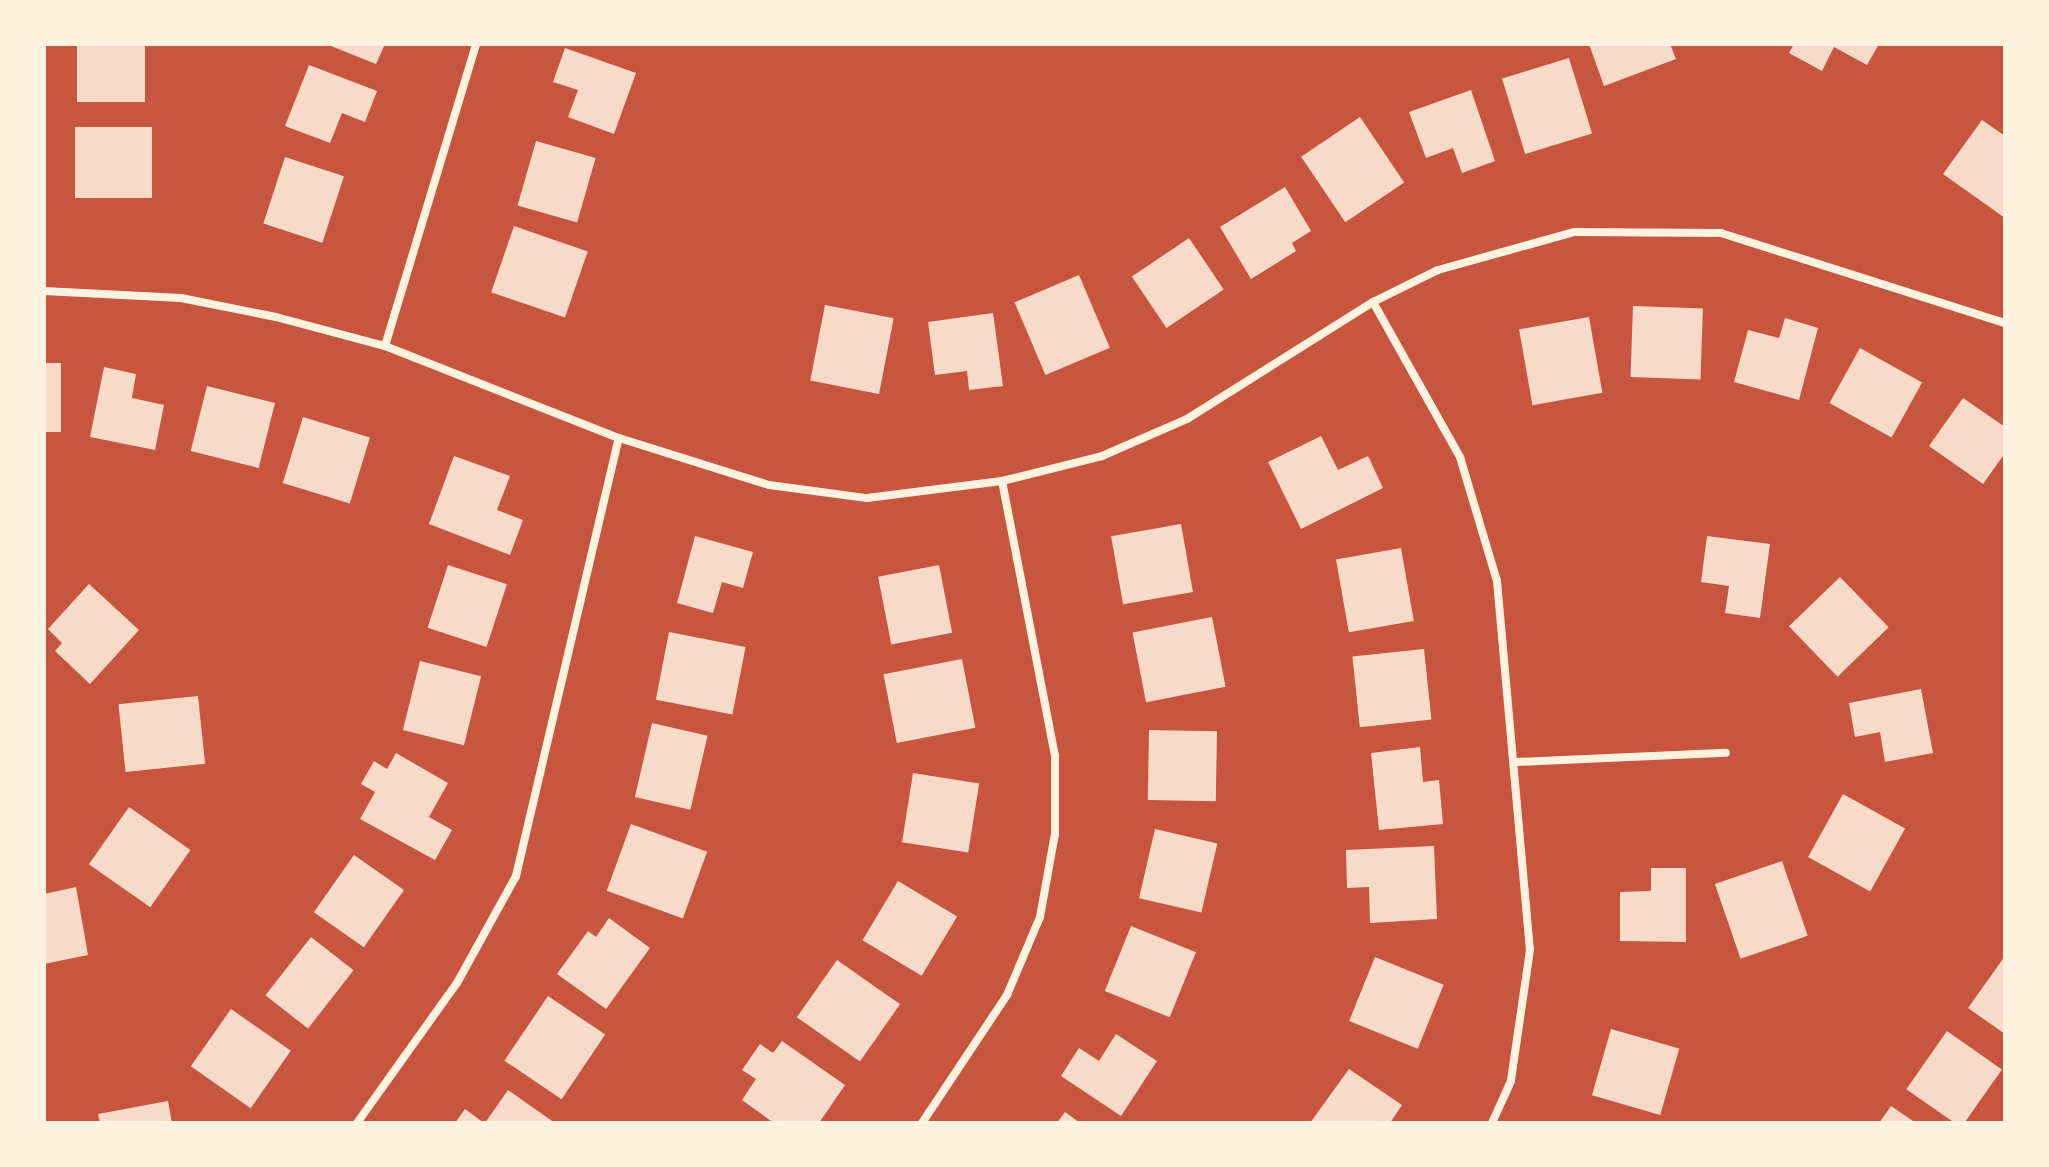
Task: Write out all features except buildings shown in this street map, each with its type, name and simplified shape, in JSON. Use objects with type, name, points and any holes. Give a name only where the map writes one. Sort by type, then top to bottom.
[{"type":"street","points":[[385,346],[476,44]]},
{"type":"street","points":[[44,291],[181,298],[385,346],[619,438],[769,485],[867,498],[1002,481],[1102,456],[1187,419],[1373,302],[1438,270],[1574,232],[1721,233],[2005,323]]},
{"type":"street","points":[[1373,302],[1460,457],[1481,514],[1497,581],[1516,762],[1527,997],[1511,1081],[1492,1123]]},
{"type":"street","points":[[357,1123],[457,983],[516,876],[619,438]]},
{"type":"street","points":[[922,1123],[1007,995],[1040,917],[1055,834],[1055,756],[1002,481]]},
{"type":"street","points":[[1516,762],[1726,753]]}]
